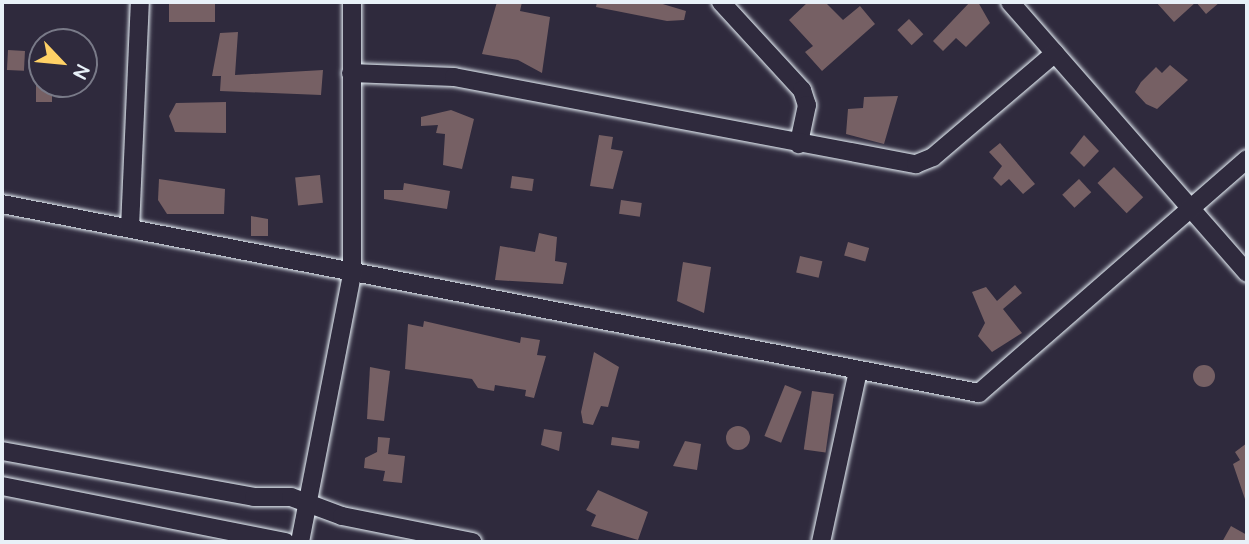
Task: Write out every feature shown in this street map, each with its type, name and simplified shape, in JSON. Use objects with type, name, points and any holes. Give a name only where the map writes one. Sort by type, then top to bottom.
[{"type":"street","points":[[130,228],[140,2]]},
{"type":"street","points":[[300,542],[352,274],[352,2]]},
{"type":"street","points":[[721,2],[802,90],[807,105],[799,145]]},
{"type":"street","points":[[1010,2],[1247,273]]},
{"type":"street","points":[[351,73],[454,77],[799,145],[916,164],[933,157],[1055,53]]},
{"type":"street","points":[[2,204],[352,274],[979,393],[1247,159]]},
{"type":"street","points":[[821,542],[858,371]]},
{"type":"street","points":[[2,451],[308,502],[342,516],[472,542]]},
{"type":"street","points":[[2,486],[286,542]]},
{"type":"building","points":[[169,2],[215,2],[215,22],[169,22]]},
{"type":"building","points":[[497,2],[522,2],[520,11],[550,17],[542,73],[518,60],[482,54]]},
{"type":"building","points":[[597,2],[656,2],[686,11],[684,20],[667,21],[596,7]]},
{"type":"building","points":[[808,2],[825,2],[843,20],[860,6],[875,24],[822,71],[805,52],[813,46],[789,20]]},
{"type":"building","points":[[970,2],[978,2],[990,23],[966,47],[956,38],[943,51],[933,41]]},
{"type":"building","points":[[1156,2],[1196,2],[1174,22]]},
{"type":"building","points":[[1196,2],[1220,2],[1206,14]]},
{"type":"building","points":[[909,19],[923,34],[912,45],[897,30]]},
{"type":"building","points":[[238,32],[235,75],[323,70],[321,95],[220,91],[221,76],[212,76],[220,33]]},
{"type":"building","points":[[8,50],[25,51],[24,71],[7,70]]},
{"type":"building","points":[[1170,65],[1188,80],[1157,109],[1146,104],[1135,92],[1156,67],[1162,73]]},
{"type":"building","points":[[898,96],[884,144],[846,134],[848,109],[863,108],[864,97]]},
{"type":"building","points":[[36,98],[52,98],[52,102],[36,102]]},
{"type":"building","points":[[226,102],[226,133],[175,132],[169,116],[176,103]]},
{"type":"building","points":[[451,110],[474,119],[462,169],[443,165],[445,134],[436,133],[438,125],[421,126],[421,117]]},
{"type":"building","points":[[599,135],[613,137],[611,149],[623,151],[613,189],[590,186]]},
{"type":"building","points":[[1084,135],[1099,151],[1084,167],[1070,153]]},
{"type":"building","points":[[1000,143],[1035,184],[1023,194],[1009,179],[1001,186],[993,178],[1002,166],[989,152]]},
{"type":"building","points":[[1114,167],[1143,197],[1127,213],[1097,183]]},
{"type":"building","points":[[320,175],[323,203],[298,205],[295,178]]},
{"type":"building","points":[[512,176],[534,179],[532,191],[510,188]]},
{"type":"building","points":[[159,179],[225,189],[224,214],[167,214],[158,200]]},
{"type":"building","points":[[1079,179],[1091,192],[1074,208],[1062,195]]},
{"type":"building","points":[[404,183],[450,191],[447,209],[384,199],[384,190],[403,190]]},
{"type":"building","points":[[621,200],[642,203],[640,217],[619,214]]},
{"type":"building","points":[[251,216],[268,219],[268,236],[251,236]]},
{"type":"building","points":[[539,233],[557,237],[555,261],[567,263],[563,284],[495,280],[500,246],[535,252]]},
{"type":"building","points":[[848,242],[869,248],[865,262],[844,255]]},
{"type":"building","points":[[800,256],[822,261],[819,278],[796,273]]},
{"type":"building","points":[[683,262],[711,267],[704,313],[677,301]]},
{"type":"building","points":[[1015,285],[1022,293],[1003,309],[1022,333],[992,352],[978,336],[985,323],[972,292],[986,287],[997,301]]},
{"type":"building","points":[[424,321],[520,343],[521,337],[540,340],[537,355],[546,356],[534,398],[525,396],[526,390],[495,385],[494,391],[478,388],[472,379],[405,369],[408,324],[423,327]]},
{"type":"building","points":[[594,352],[619,367],[608,407],[601,406],[593,425],[583,423],[581,412]]},
{"type":"building","points":[[1200,365],[1208,365],[1215,372],[1215,380],[1208,387],[1200,387],[1193,380],[1193,372]]},
{"type":"building","points":[[370,367],[390,371],[384,421],[367,419]]},
{"type":"building","points":[[785,385],[802,392],[781,443],[764,436]]},
{"type":"building","points":[[812,391],[834,394],[826,452],[804,449]]},
{"type":"building","points":[[738,426],[749,433],[750,438],[743,449],[738,450],[727,443],[726,438],[733,427]]},
{"type":"building","points":[[544,429],[562,432],[559,451],[541,445]]},
{"type":"building","points":[[378,437],[390,438],[388,454],[405,456],[402,483],[383,481],[385,471],[364,468],[365,458],[377,452]]},
{"type":"building","points":[[612,437],[640,441],[639,449],[611,445]]},
{"type":"building","points":[[685,441],[701,444],[697,470],[673,466]]},
{"type":"building","points":[[1247,443],[1247,505],[1233,464],[1240,460],[1235,452]]},
{"type":"building","points":[[598,490],[648,512],[638,540],[591,526],[596,515],[586,510]]},
{"type":"building","points":[[1231,526],[1247,535],[1247,542],[1222,542]]}]
